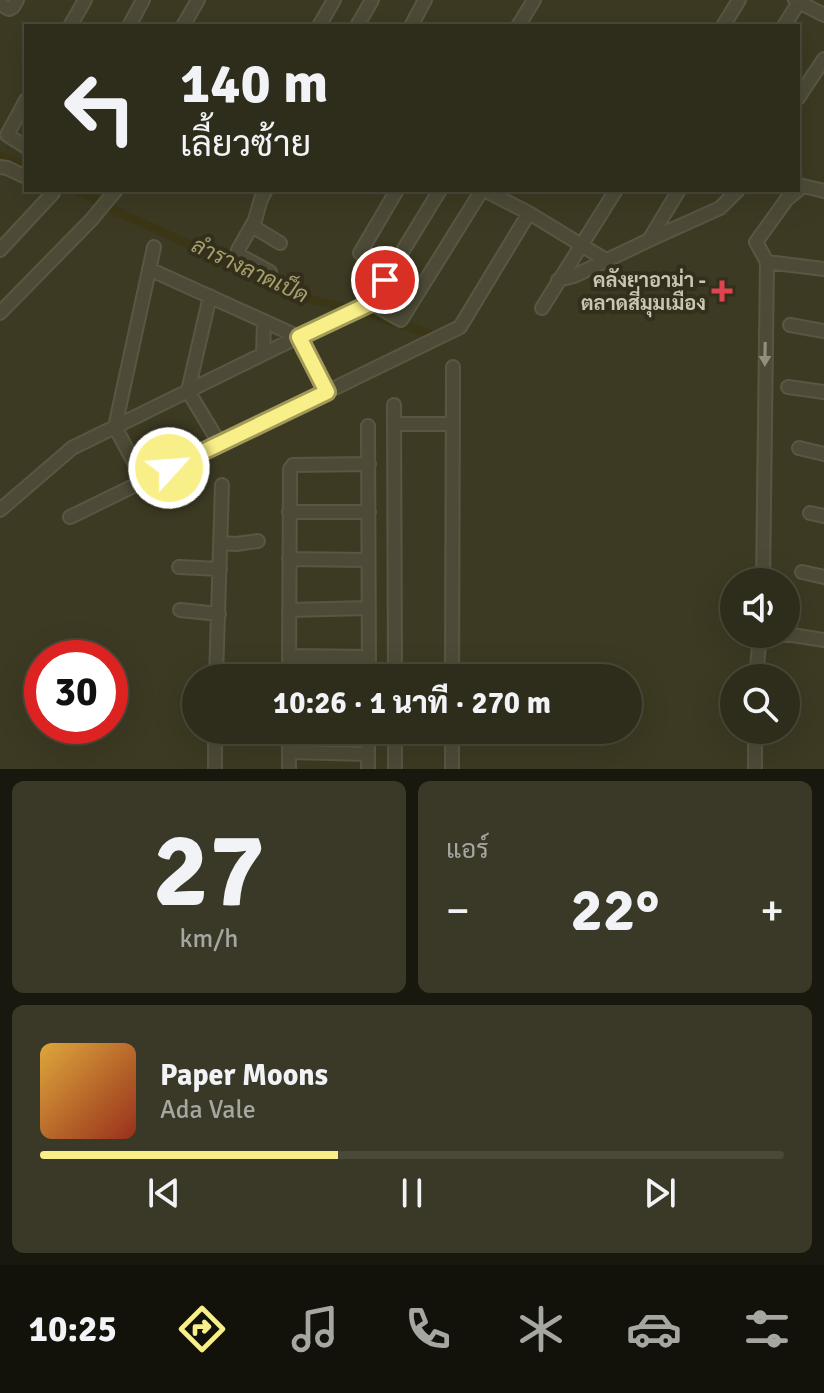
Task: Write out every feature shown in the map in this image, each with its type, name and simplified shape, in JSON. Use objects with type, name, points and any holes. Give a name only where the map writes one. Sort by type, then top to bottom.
[{"type":"street","points":[[0,4],[9,9],[17,0]]},
{"type":"street","points":[[71,24],[85,0]]},
{"type":"street","points":[[130,24],[143,0]]},
{"type":"street","points":[[184,24],[198,0]]},
{"type":"street","points":[[320,24],[334,0]]},
{"type":"street","points":[[412,24],[425,0]]},
{"type":"street","points":[[519,24],[534,0]]},
{"type":"street","points":[[724,24],[739,0]]},
{"type":"street","points":[[358,24],[368,1]]},
{"type":"street","points":[[785,24],[797,1],[824,15]]},
{"type":"street","points":[[800,95],[824,59]]},
{"type":"street","points":[[24,104],[7,135],[24,146]]},
{"type":"street","points":[[0,167],[24,176]]},
{"type":"street","points":[[800,188],[803,186],[824,191]]},
{"type":"street","points":[[0,250],[51,192]]},
{"type":"street","points":[[0,313],[78,234],[114,192]]},
{"type":"street","points":[[265,192],[259,211],[238,250],[239,254],[270,272]]},
{"type":"street","points":[[360,253],[396,192]]},
{"type":"street","points":[[0,510],[72,448],[371,303],[439,192]]},
{"type":"street","points":[[371,303],[401,320],[482,192]]},
{"type":"street","points":[[487,192],[529,213],[606,260]]},
{"type":"street","points":[[542,308],[615,192]]},
{"type":"street","points":[[649,240],[678,192]]},
{"type":"street","points":[[558,280],[574,276],[720,208],[736,192]]},
{"type":"street","points":[[763,568],[766,269],[756,242],[787,199],[796,192]]},
{"type":"street","points":[[70,517],[460,327],[529,213]]},
{"type":"street","points":[[252,226],[280,243]]},
{"type":"street","points":[[144,481],[115,427],[154,247]]},
{"type":"street","points":[[149,269],[299,337],[327,392]]},
{"type":"street","points":[[766,269],[824,269]]},
{"type":"street","points":[[210,296],[188,391],[220,444]]},
{"type":"street","points":[[263,354],[264,321]]},
{"type":"street","points":[[790,325],[824,331]]},
{"type":"street","points":[[452,664],[453,367]]},
{"type":"street","points":[[788,387],[824,392]]},
{"type":"street","points":[[394,405],[395,664]]},
{"type":"street","points":[[395,424],[452,424]]},
{"type":"street","points":[[368,426],[369,664]]},
{"type":"street","points":[[799,448],[824,454]]},
{"type":"street","points":[[289,664],[289,472],[293,465],[369,464]]},
{"type":"street","points":[[217,664],[222,485]]},
{"type":"street","points":[[289,512],[369,512]]},
{"type":"street","points":[[810,513],[824,516]]},
{"type":"street","points":[[221,543],[258,541]]},
{"type":"street","points":[[289,559],[368,560]]},
{"type":"street","points":[[179,567],[220,569]]},
{"type":"street","points":[[802,572],[824,577]]},
{"type":"street","points":[[289,610],[368,608]]},
{"type":"street","points":[[180,610],[219,614]]},
{"type":"street","points":[[800,636],[824,640]]},
{"type":"street","points":[[289,656],[369,657]]},
{"type":"street","points":[[215,744],[215,769]]},
{"type":"street","points":[[289,744],[289,769]]},
{"type":"street","points":[[368,744],[368,769]]},
{"type":"street","points":[[395,744],[395,769]]},
{"type":"street","points":[[452,744],[452,769]]},
{"type":"street","points":[[755,744],[755,769]]},
{"type":"street","points":[[289,752],[368,754]]},
{"type":"waterway","name":"ลำรางลาดเป็ด","points":[[0,156],[24,165]]},
{"type":"waterway","name":"ลำรางลาดเป็ด","points":[[81,192],[120,213],[310,299],[430,334]]},
{"type":"place","name":"คลังยาอาม่า - ตลาดสี่มุมเมือง","points":[[722,291]]},
{"type":"route","points":[[169,468],[327,392],[299,337],[371,303],[385,280]]}]
